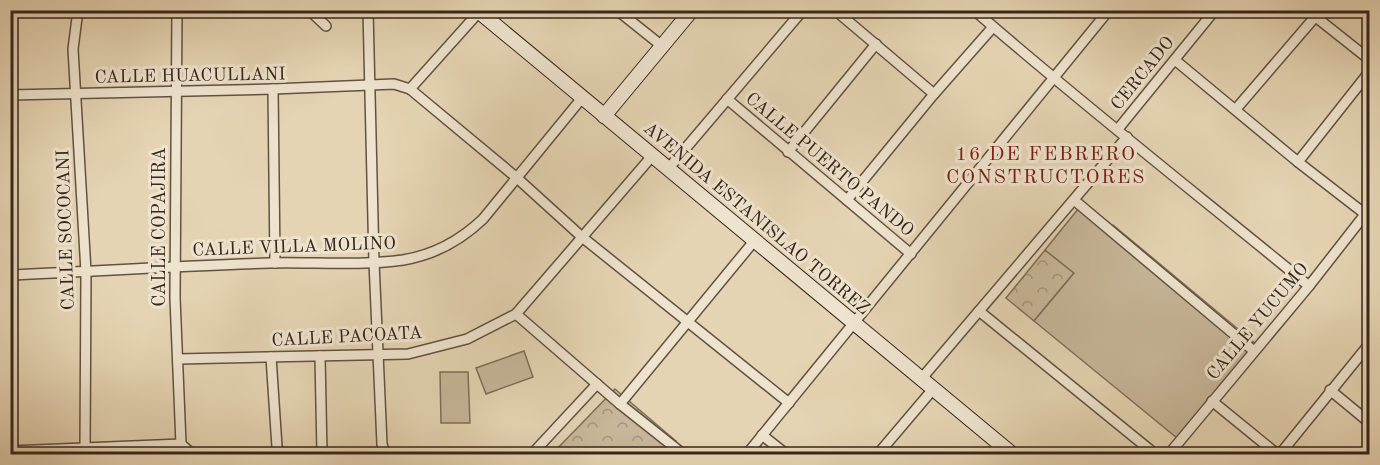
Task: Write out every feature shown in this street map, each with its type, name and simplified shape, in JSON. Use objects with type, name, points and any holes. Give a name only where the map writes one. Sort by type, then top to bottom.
[{"type":"street","name":"CALLE SOCOCANI","points":[[78,10],[74,49],[86,272],[85,448]]},
{"type":"street","name":"CALLE COPAJIRA","points":[[177,10],[175,298],[181,444]]},
{"type":"street","points":[[309,10],[327,26]]},
{"type":"street","points":[[368,10],[374,262],[382,444],[385,454]]},
{"type":"street","points":[[617,10],[662,46]]},
{"type":"street","points":[[604,116],[692,10]]},
{"type":"street","points":[[668,169],[803,10]]},
{"type":"street","points":[[835,10],[934,93]]},
{"type":"street","points":[[974,10],[1054,80],[1118,129],[1309,286]]},
{"type":"street","points":[[747,454],[1109,10]]},
{"type":"street","name":"CERCADO","points":[[1118,129],[1215,10]]},
{"type":"street","points":[[1307,10],[1370,60]]},
{"type":"street","points":[[478,11],[410,89],[517,178],[582,237],[789,403]]},
{"type":"street","name":"AVENIDA ESTANISLAO TORREZ","points":[[478,11],[855,322],[1006,452]]},
{"type":"street","points":[[1236,109],[1315,17]]},
{"type":"street","points":[[847,200],[934,93],[993,27]]},
{"type":"street","points":[[788,152],[876,44]]},
{"type":"street","points":[[1175,60],[1298,162],[1368,213]]},
{"type":"street","points":[[1298,162],[1370,70]]},
{"type":"street","name":"CALLE HUACULLANI","points":[[10,95],[393,84],[410,89]]},
{"type":"street","points":[[273,89],[275,263]]},
{"type":"street","name":"CALLE VILLA MOLINO","points":[[10,275],[275,263],[374,262],[403,260],[419,256],[442,248],[468,233],[483,219],[582,98]]},
{"type":"street","name":"CALLE PUERTO PANDO","points":[[727,99],[911,254]]},
{"type":"street","points":[[922,378],[1127,137]]},
{"type":"street","name":"CALLE PACOATA","points":[[178,359],[408,354],[466,339],[516,314],[652,155]]},
{"type":"street","points":[[1074,200],[1254,351]]},
{"type":"street","name":"CALLE YUCUMO","points":[[1169,454],[1368,213]]},
{"type":"street","points":[[620,404],[755,240]]},
{"type":"street","points":[[979,311],[1155,454]]},
{"type":"street","points":[[516,314],[620,404],[683,454]]},
{"type":"street","points":[[1212,401],[1279,454],[1370,343]]},
{"type":"street","points":[[320,356],[322,454]]},
{"type":"street","points":[[271,357],[277,447],[281,454]]},
{"type":"street","points":[[532,454],[597,384]]},
{"type":"street","points":[[878,454],[934,388]]},
{"type":"street","points":[[1330,390],[1370,423]]},
{"type":"street","points":[[762,435],[786,454]]},
{"type":"street","points":[[10,451],[181,444],[192,454]]},
{"type":"green space","points":[[1078,209],[1107,231],[1113,225],[1256,344],[1177,438],[1034,321],[1074,273],[1045,250]]},
{"type":"green space","points":[[1045,250],[1074,273],[1034,321],[1006,298]]},
{"type":"green space","points":[[524,351],[533,377],[486,394],[476,368]]},
{"type":"green space","points":[[440,372],[468,372],[470,423],[441,423]]},
{"type":"green space","points":[[615,389],[676,441],[665,454],[552,454]]},
{"type":"district","name":"16 DE FEBRERO CONSTRUCTORES","points":[[1046,164]]}]
